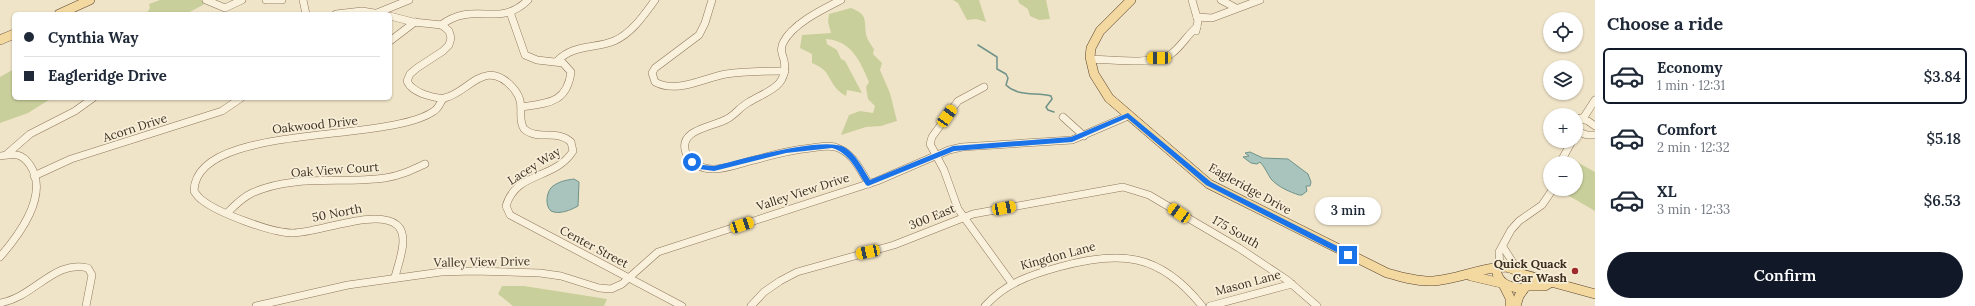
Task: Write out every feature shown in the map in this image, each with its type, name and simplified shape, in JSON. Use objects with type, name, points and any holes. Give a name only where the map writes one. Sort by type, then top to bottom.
[{"type":"main road","points":[[63,12],[90,0]]},
{"type":"main road","name":"Eagleridge Drive","points":[[1131,0],[1096,36],[1091,47],[1090,58],[1092,72],[1101,88],[1128,116],[1196,174],[1219,190],[1376,269],[1405,278],[1429,281],[1498,268]]},
{"type":"main road","points":[[0,40],[12,35]]},
{"type":"main road","points":[[1510,306],[1510,298],[1496,275],[1498,268],[1508,267],[1550,283],[1595,290]]},
{"type":"main road","points":[[1516,306],[1519,296],[1527,281],[1521,273]]},
{"type":"main road","name":"Eagleridge Drive","points":[[1466,275],[1502,283],[1512,288],[1525,287]]},
{"type":"main road","points":[[1525,287],[1545,286],[1550,283]]},
{"type":"main road","points":[[1582,289],[1595,294]]},
{"type":"street","points":[[206,0],[226,8],[242,0]]},
{"type":"street","points":[[266,0],[282,0]]},
{"type":"street","points":[[304,0],[305,12]]},
{"type":"street","points":[[381,12],[386,8],[409,0]]},
{"type":"street","points":[[441,25],[453,15],[464,10],[501,13],[510,12],[521,7],[528,0]]},
{"type":"street","points":[[557,61],[565,53],[576,48],[606,43],[619,38],[641,18],[655,0]]},
{"type":"street","points":[[712,0],[700,34],[685,47],[656,66],[652,73],[655,82],[664,87],[675,87],[725,74],[750,71],[785,72]]},
{"type":"street","points":[[842,0],[796,28],[785,37],[781,49],[785,64],[785,72],[781,81],[771,91],[741,106],[725,121],[703,127],[693,133],[685,144],[687,157],[698,166],[714,169],[786,151],[832,146],[841,148],[851,155],[868,184]]},
{"type":"street","points":[[1090,58],[1161,62],[1170,60],[1196,31],[1197,17],[1192,0]]},
{"type":"street","points":[[1221,0],[1236,8]]},
{"type":"street","points":[[1197,17],[1212,18],[1260,0]]},
{"type":"street","points":[[353,12],[368,12]]},
{"type":"street","points":[[510,12],[525,55],[536,60],[557,61],[566,64],[570,69],[571,74],[566,91],[560,98],[551,102],[522,106]]},
{"type":"street","points":[[392,16],[414,22],[441,25],[450,32],[450,43],[441,53],[413,70],[407,81],[409,86],[415,90],[432,98],[443,99]]},
{"type":"street","points":[[392,39],[414,22]]},
{"type":"street","name":"Lacey Way","points":[[443,99],[453,95],[476,79],[494,76],[502,79],[519,97],[522,106],[522,125],[526,130],[536,135],[563,136],[572,142],[573,151],[570,157],[563,164],[516,188],[507,200]]},
{"type":"street","points":[[984,87],[966,95],[955,105],[930,142],[935,155],[944,170],[954,203],[1011,282]]},
{"type":"street","name":"Oakwood Drive","points":[[228,212],[201,200],[194,191],[194,182],[198,174],[205,166],[221,156],[276,139],[308,135],[338,134],[409,124],[429,115],[440,107],[443,99]]},
{"type":"street","points":[[4,155],[30,134],[75,111],[90,100]]},
{"type":"street","name":"Acorn Drive","points":[[34,176],[71,158],[106,149],[222,111],[238,100]]},
{"type":"street","points":[[1583,117],[1585,116],[1595,100]]},
{"type":"street","name":"Valley View Drive","points":[[256,306],[328,288],[395,277],[471,272],[517,272],[561,276],[608,289],[620,285],[649,258],[663,250],[868,184],[957,147],[1068,140],[1084,136],[1128,116]]},
{"type":"street","points":[[1063,117],[1084,136]]},
{"type":"street","points":[[1583,120],[1595,125]]},
{"type":"street","points":[[0,258],[20,231],[31,211],[35,192],[34,176],[24,157],[19,154],[4,155]]},
{"type":"street","name":"Oak View Court","points":[[228,212],[248,195],[267,188],[314,180],[370,180],[411,172],[425,164]]},
{"type":"street","name":"300 East","points":[[751,306],[759,295],[770,286],[804,270],[829,261],[894,245],[963,217],[1116,188],[1136,189]]},
{"type":"street","name":"175 South","points":[[1136,189],[1150,194],[1184,216],[1236,244],[1292,284],[1316,306]]},
{"type":"street","points":[[1498,268],[1499,252],[1503,248],[1507,236],[1516,225],[1542,205],[1548,196]]},
{"type":"street","name":"Center Street","points":[[507,200],[507,211],[515,219],[682,306]]},
{"type":"street","name":"50 North","points":[[228,212],[271,229],[286,232],[308,231],[374,218],[390,220],[398,225],[403,236],[395,277]]},
{"type":"street","points":[[1503,248],[1521,273]]},
{"type":"street","name":"Kingdon Lane","points":[[985,306],[1011,282],[1037,272],[1093,258],[1119,257],[1141,261],[1164,271],[1185,286],[1202,306]]},
{"type":"street","points":[[0,303],[21,297],[59,271],[77,265],[88,268],[92,272],[86,306]]},
{"type":"street","name":"Mason Lane","points":[[1210,306],[1292,284]]},
{"type":"green space","points":[[160,0],[212,0],[190,12],[147,12],[150,8],[149,4]]},
{"type":"green space","points":[[953,0],[979,0],[986,22],[976,19],[967,20],[958,3]]},
{"type":"green space","points":[[1018,0],[1046,0],[1050,19],[1039,20],[1030,16],[1028,9],[1019,3]]},
{"type":"green space","points":[[851,8],[863,15],[867,36],[874,49],[873,54],[882,63],[880,70],[890,93],[897,121],[881,126],[866,127],[841,135],[849,115],[860,111],[873,113],[875,106],[868,99],[866,87],[869,82],[862,67],[854,53],[849,48],[835,41],[826,39],[827,44],[837,50],[841,59],[845,61],[862,93],[847,90],[846,96],[837,89],[822,68],[812,63],[812,54],[800,48],[802,35],[831,33],[828,22],[829,14]]},
{"type":"green space","points":[[12,70],[12,100],[49,100],[28,113],[0,123],[0,77]]},
{"type":"green space","points":[[1583,165],[1595,172],[1595,211],[1569,196],[1583,196]]},
{"type":"green space","points":[[502,286],[524,286],[607,299],[604,306],[513,306],[498,294]]},
{"type":"water","points":[[1250,152],[1263,158],[1288,159],[1308,174],[1311,182],[1310,186],[1306,186],[1307,191],[1302,195],[1299,195],[1288,191],[1277,184],[1271,179],[1260,162],[1257,164],[1251,163],[1243,157],[1249,156],[1245,153]]},
{"type":"water","points":[[574,179],[579,182],[578,206],[561,212],[551,211],[547,198],[551,188],[566,180]]},
{"type":"waterway","points":[[978,45],[997,57],[997,69],[1006,74],[1008,78],[1006,85],[1011,89],[1022,93],[1051,96],[1052,99],[1046,107],[1048,110],[1054,112]]},
{"type":"place","name":"Quick Quack Car Wash","points":[[1575,271]]},
{"type":"route","points":[[692,162],[698,166],[710,169],[723,168],[786,151],[832,146],[841,148],[851,155],[868,184],[953,148],[1072,140],[1128,116],[1209,184],[1348,255]]}]
